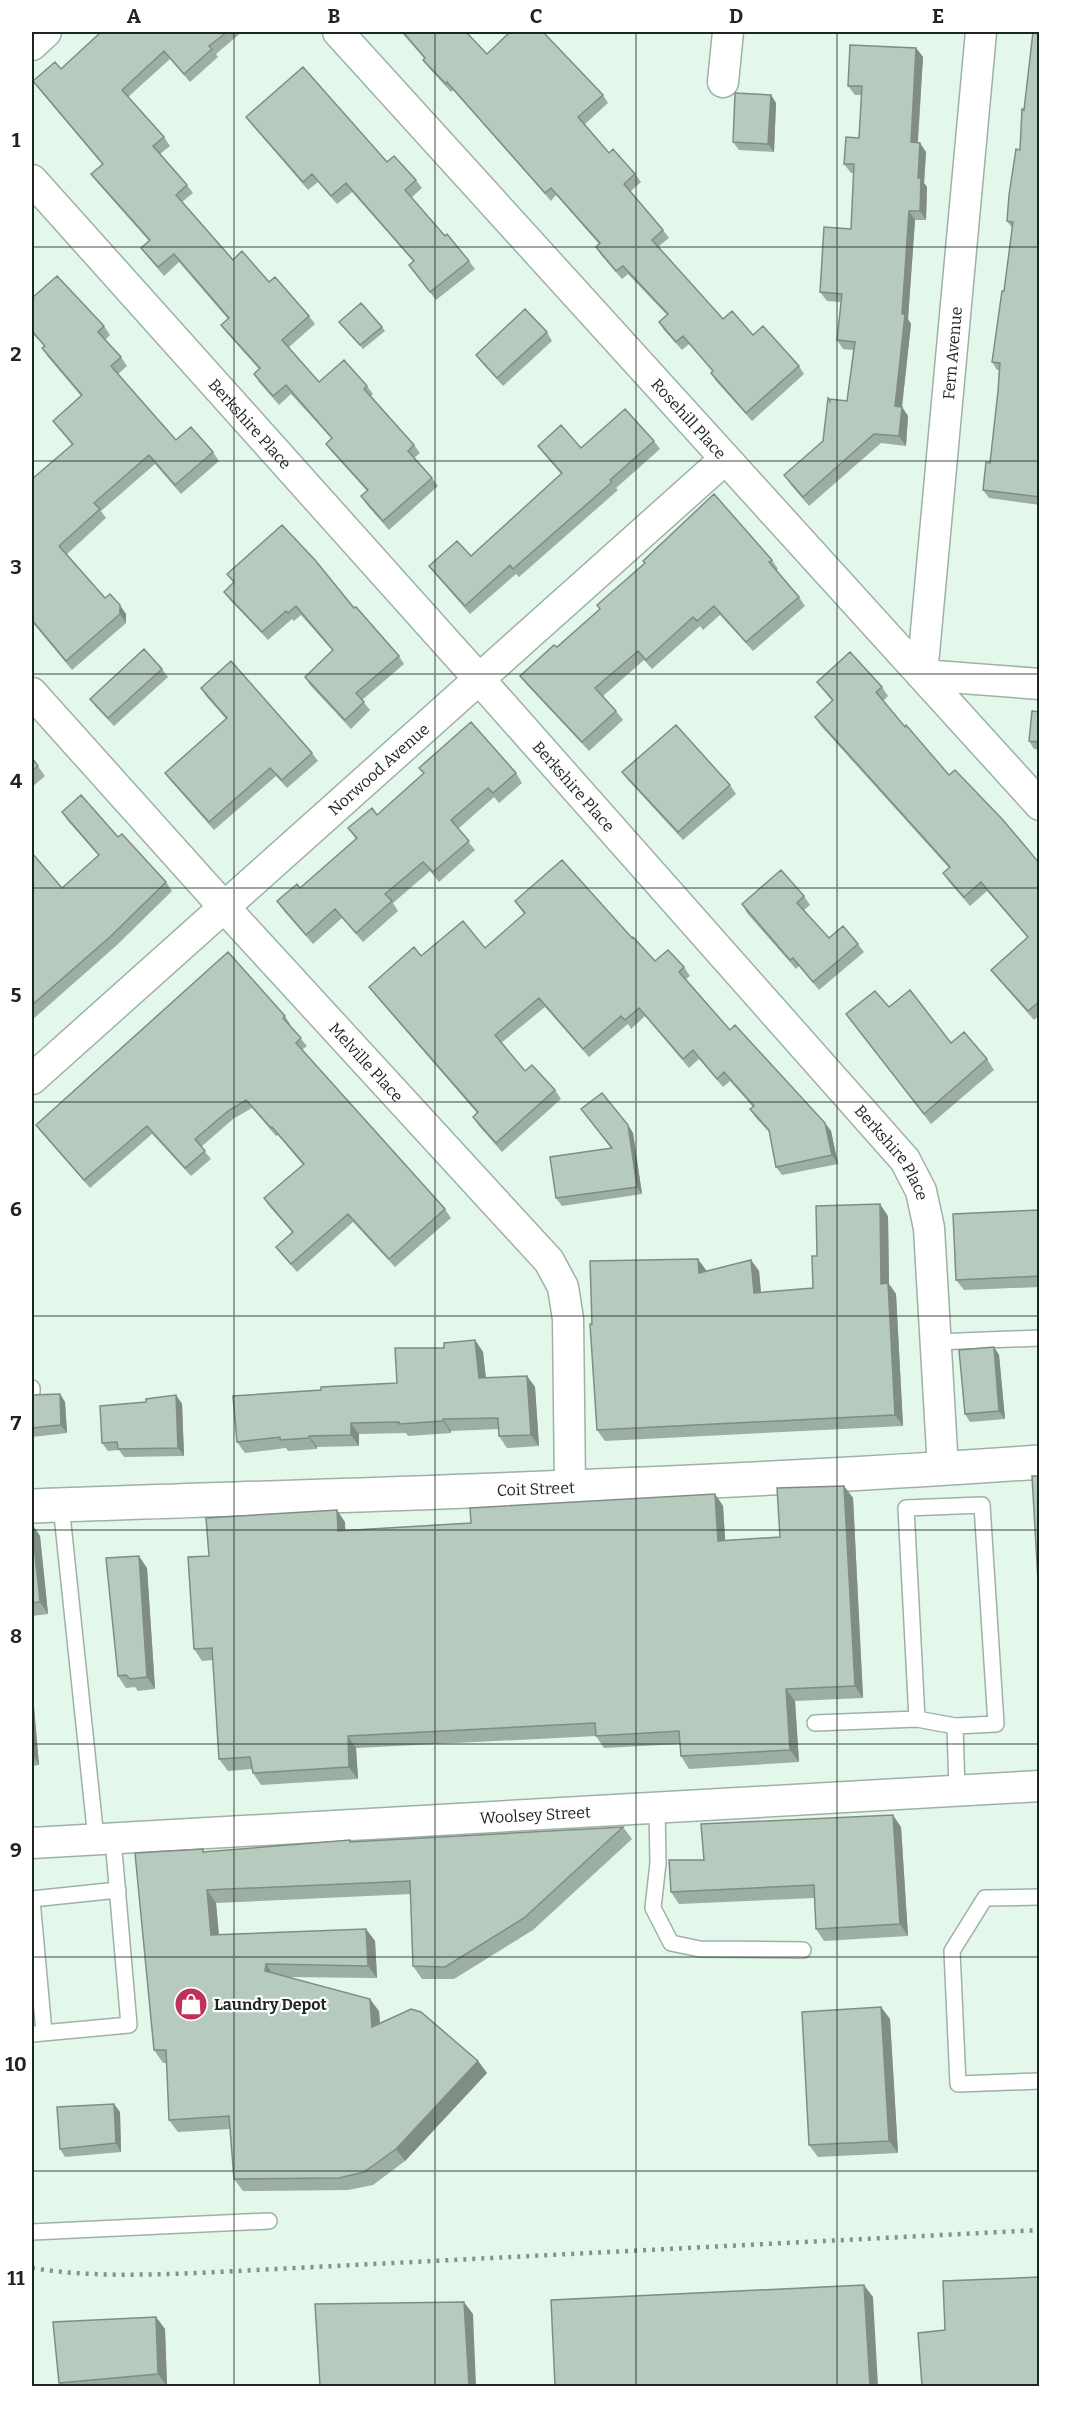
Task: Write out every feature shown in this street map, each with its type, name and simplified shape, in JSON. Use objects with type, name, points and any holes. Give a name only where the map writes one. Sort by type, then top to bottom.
[{"type":"main road","name":"Coit Street","points":[[46,1505],[570,1486],[943,1469],[1040,1462]]},
{"type":"street","points":[[32,45],[46,32]]},
{"type":"street","name":"Rosehill Place","points":[[338,32],[724,460],[1040,805]]},
{"type":"street","points":[[723,82],[728,32]]},
{"type":"street","name":"Fern Avenue","points":[[922,675],[981,32]]},
{"type":"street","name":"Berkshire Place","points":[[32,180],[479,679],[905,1160],[921,1191],[929,1228],[943,1469]]},
{"type":"street","name":"Norwood Avenue","points":[[32,1079],[724,460]]},
{"type":"street","points":[[922,675],[1040,684]]},
{"type":"street","name":"Melville Place","points":[[32,693],[224,907],[549,1261],[562,1287],[568,1319],[570,1486]]},
{"type":"street","name":"Woolsey Street","points":[[32,1843],[1040,1786]]},
{"type":"lane","points":[[935,1342],[1040,1338]]},
{"type":"lane","points":[[46,1505],[104,1839],[118,1890],[129,2025],[38,2033],[32,1899],[118,1890]]},
{"type":"lane","points":[[816,1723],[917,1719],[955,1726],[996,1724],[982,1505],[906,1508],[917,1719]]},
{"type":"lane","points":[[955,1726],[957,1791]]},
{"type":"lane","points":[[657,1807],[658,1863],[653,1908],[671,1943],[700,1949],[803,1950]]},
{"type":"lane","points":[[1040,1897],[985,1898],[952,1952],[958,2084],[1040,2081]]},
{"type":"lane","points":[[32,2232],[268,2221]]},
{"type":"building","points":[[101,32],[227,32],[209,46],[212,49],[184,74],[164,51],[122,90],[164,137],[153,146],[187,185],[176,195],[233,260],[242,251],[269,282],[275,277],[309,316],[282,340],[319,382],[344,360],[367,386],[364,389],[414,445],[408,451],[432,478],[383,521],[361,496],[368,490],[326,444],[332,438],[286,385],[273,396],[254,374],[260,368],[221,325],[229,318],[174,254],[158,267],[141,248],[150,240],[91,174],[103,164],[33,81],[55,62],[61,69]]},
{"type":"building","points":[[403,32],[466,32],[487,54],[510,32],[543,32],[603,95],[578,117],[609,153],[613,149],[635,174],[624,184],[663,230],[652,240],[723,319],[732,311],[753,335],[763,326],[799,366],[746,413],[683,336],[676,342],[659,322],[668,314],[623,266],[616,271],[596,247],[600,243],[551,188],[545,193],[447,82],[446,84],[423,60],[425,58]]},
{"type":"building","points":[[1033,32],[1040,32],[1040,497],[983,490],[986,462],[990,463],[1000,363],[992,362],[1013,222],[1007,221],[1009,195],[1016,149],[1020,150],[1022,109],[1024,110]]},
{"type":"building","points":[[850,45],[916,48],[911,142],[920,143],[918,178],[921,178],[920,211],[909,211],[902,314],[905,314],[895,406],[902,407],[899,436],[874,434],[803,497],[784,475],[823,441],[828,398],[830,401],[830,399],[847,401],[855,342],[837,340],[842,294],[820,292],[824,227],[851,229],[854,164],[844,164],[846,137],[859,138],[862,86],[848,86]]},
{"type":"building","points":[[303,67],[387,162],[394,156],[416,180],[405,190],[469,261],[430,292],[409,265],[414,261],[346,183],[331,196],[312,174],[303,182],[246,117]]},
{"type":"building","points":[[735,93],[771,95],[768,144],[733,142]]},
{"type":"building","points":[[57,276],[104,326],[98,332],[121,357],[111,366],[176,440],[191,427],[213,452],[175,485],[149,455],[94,503],[100,509],[59,546],[105,598],[110,594],[120,605],[120,614],[66,661],[32,620],[32,479],[73,444],[53,421],[82,395],[42,348],[45,346],[32,331],[32,298]]},
{"type":"building","points":[[361,303],[382,327],[360,345],[339,322]]},
{"type":"building","points":[[525,309],[547,332],[497,378],[476,355]]},
{"type":"building","points":[[625,409],[654,441],[610,480],[612,482],[513,569],[510,565],[465,606],[429,566],[457,541],[471,556],[562,473],[538,446],[561,425],[581,448]]},
{"type":"building","points":[[714,494],[772,560],[769,562],[799,597],[746,642],[714,606],[697,621],[693,617],[646,660],[638,651],[595,688],[616,711],[582,742],[520,676],[554,645],[557,647],[600,609],[597,605],[645,563],[643,561]]},
{"type":"building","points":[[282,525],[399,656],[356,693],[364,702],[345,720],[305,677],[333,650],[296,606],[288,613],[286,611],[262,632],[224,592],[234,582],[227,574]]},
{"type":"building","points":[[144,649],[162,669],[108,718],[90,699]]},
{"type":"building","points":[[850,652],[882,687],[876,692],[905,727],[906,725],[949,775],[955,770],[1003,820],[1040,864],[1040,1001],[1028,1011],[991,970],[1028,937],[981,882],[964,897],[943,873],[950,867],[815,717],[833,700],[817,682]]},
{"type":"building","points":[[231,661],[312,753],[282,780],[270,768],[209,822],[165,773],[227,718],[201,688]]},
{"type":"building","points":[[1032,711],[1040,712],[1040,742],[1029,741]]},
{"type":"building","points":[[471,722],[516,773],[493,793],[488,788],[451,820],[469,841],[433,872],[423,862],[385,894],[392,901],[356,933],[335,909],[306,935],[277,901],[297,884],[300,888],[357,838],[348,828],[372,808],[377,815],[424,773],[419,768]]},
{"type":"building","points":[[676,725],[730,785],[678,832],[622,772]]},
{"type":"building","points":[[32,758],[38,766],[32,771]]},
{"type":"building","points":[[81,795],[118,837],[122,834],[166,882],[111,936],[32,1005],[32,853],[62,888],[99,855],[62,812]]},
{"type":"building","points":[[562,860],[655,961],[668,950],[684,967],[679,972],[730,1030],[735,1025],[825,1123],[832,1155],[776,1167],[769,1130],[750,1109],[754,1106],[724,1072],[717,1079],[693,1050],[683,1059],[639,1008],[625,1020],[621,1016],[583,1049],[539,998],[495,1035],[525,1071],[532,1065],[555,1090],[496,1143],[473,1117],[478,1112],[369,987],[414,947],[421,956],[463,921],[485,948],[525,913],[515,901]]},
{"type":"building","points":[[781,870],[804,896],[797,903],[829,938],[843,926],[858,944],[813,982],[793,958],[790,960],[742,904]]},
{"type":"building","points":[[228,952],[285,1016],[283,1018],[301,1038],[296,1043],[445,1209],[389,1259],[348,1214],[291,1264],[276,1247],[293,1232],[264,1198],[304,1164],[246,1100],[228,1111],[195,1139],[205,1151],[185,1168],[147,1126],[84,1180],[36,1125]]},
{"type":"building","points":[[910,990],[951,1043],[964,1032],[987,1059],[924,1114],[846,1014],[875,991],[889,1007]]},
{"type":"building","points":[[602,1093],[628,1125],[637,1187],[556,1198],[550,1157],[612,1148],[581,1109]]},
{"type":"building","points":[[880,1204],[881,1284],[888,1283],[895,1415],[597,1430],[590,1324],[592,1324],[590,1261],[698,1259],[699,1273],[751,1260],[754,1293],[813,1288],[812,1256],[817,1256],[816,1206]]},
{"type":"building","points":[[1040,1210],[1040,1276],[956,1280],[953,1214]]},
{"type":"building","points":[[475,1340],[479,1378],[527,1376],[531,1435],[499,1436],[498,1418],[443,1419],[443,1421],[399,1424],[399,1422],[351,1423],[351,1435],[309,1436],[309,1438],[280,1440],[280,1437],[237,1442],[233,1396],[321,1390],[321,1387],[397,1383],[395,1348],[444,1348],[444,1343]]},
{"type":"building","points":[[994,1347],[999,1411],[965,1414],[959,1350]]},
{"type":"building","points":[[60,1394],[61,1425],[32,1428],[32,1395]]},
{"type":"building","points":[[176,1395],[178,1448],[118,1449],[117,1442],[102,1443],[100,1406],[146,1402],[146,1399]]},
{"type":"building","points":[[1032,1476],[1040,1476],[1040,1616]]},
{"type":"building","points":[[844,1486],[855,1686],[786,1689],[790,1750],[681,1756],[679,1731],[596,1736],[595,1723],[348,1736],[349,1767],[253,1773],[250,1757],[219,1759],[212,1648],[194,1649],[188,1557],[209,1556],[206,1518],[337,1510],[338,1531],[471,1523],[470,1508],[715,1494],[718,1541],[780,1537],[777,1488]]},
{"type":"building","points":[[32,1525],[40,1602],[32,1603]]},
{"type":"building","points":[[139,1556],[147,1677],[130,1679],[126,1675],[118,1676],[106,1558]]},
{"type":"building","points":[[893,1815],[900,1924],[816,1929],[814,1885],[671,1892],[669,1860],[704,1860],[701,1824]]},
{"type":"building","points":[[623,1827],[524,1918],[445,1967],[413,1966],[410,1881],[207,1890],[211,1935],[366,1929],[368,1966],[266,1964],[265,1971],[370,1999],[372,2027],[411,2009],[421,2012],[478,2061],[396,2149],[364,2172],[339,2178],[234,2179],[229,2116],[169,2120],[166,2050],[154,2050],[135,1853],[203,1849],[203,1852],[350,1840],[350,1842]]},
{"type":"building","points":[[881,2007],[889,2141],[809,2145],[802,2012]]},
{"type":"building","points":[[114,2104],[116,2143],[60,2149],[57,2107]]},
{"type":"building","points":[[1040,2277],[1040,2386],[922,2386],[918,2333],[945,2330],[943,2281]]},
{"type":"building","points":[[864,2285],[870,2386],[555,2386],[551,2300]]},
{"type":"building","points":[[464,2302],[469,2386],[320,2386],[315,2304]]},
{"type":"building","points":[[156,2317],[158,2374],[59,2383],[53,2322]]},
{"type":"railway","points":[[32,2268],[94,2274],[197,2273],[1040,2230]]},
{"type":"place","name":"Laundry Depot","points":[[191,2004]]}]
